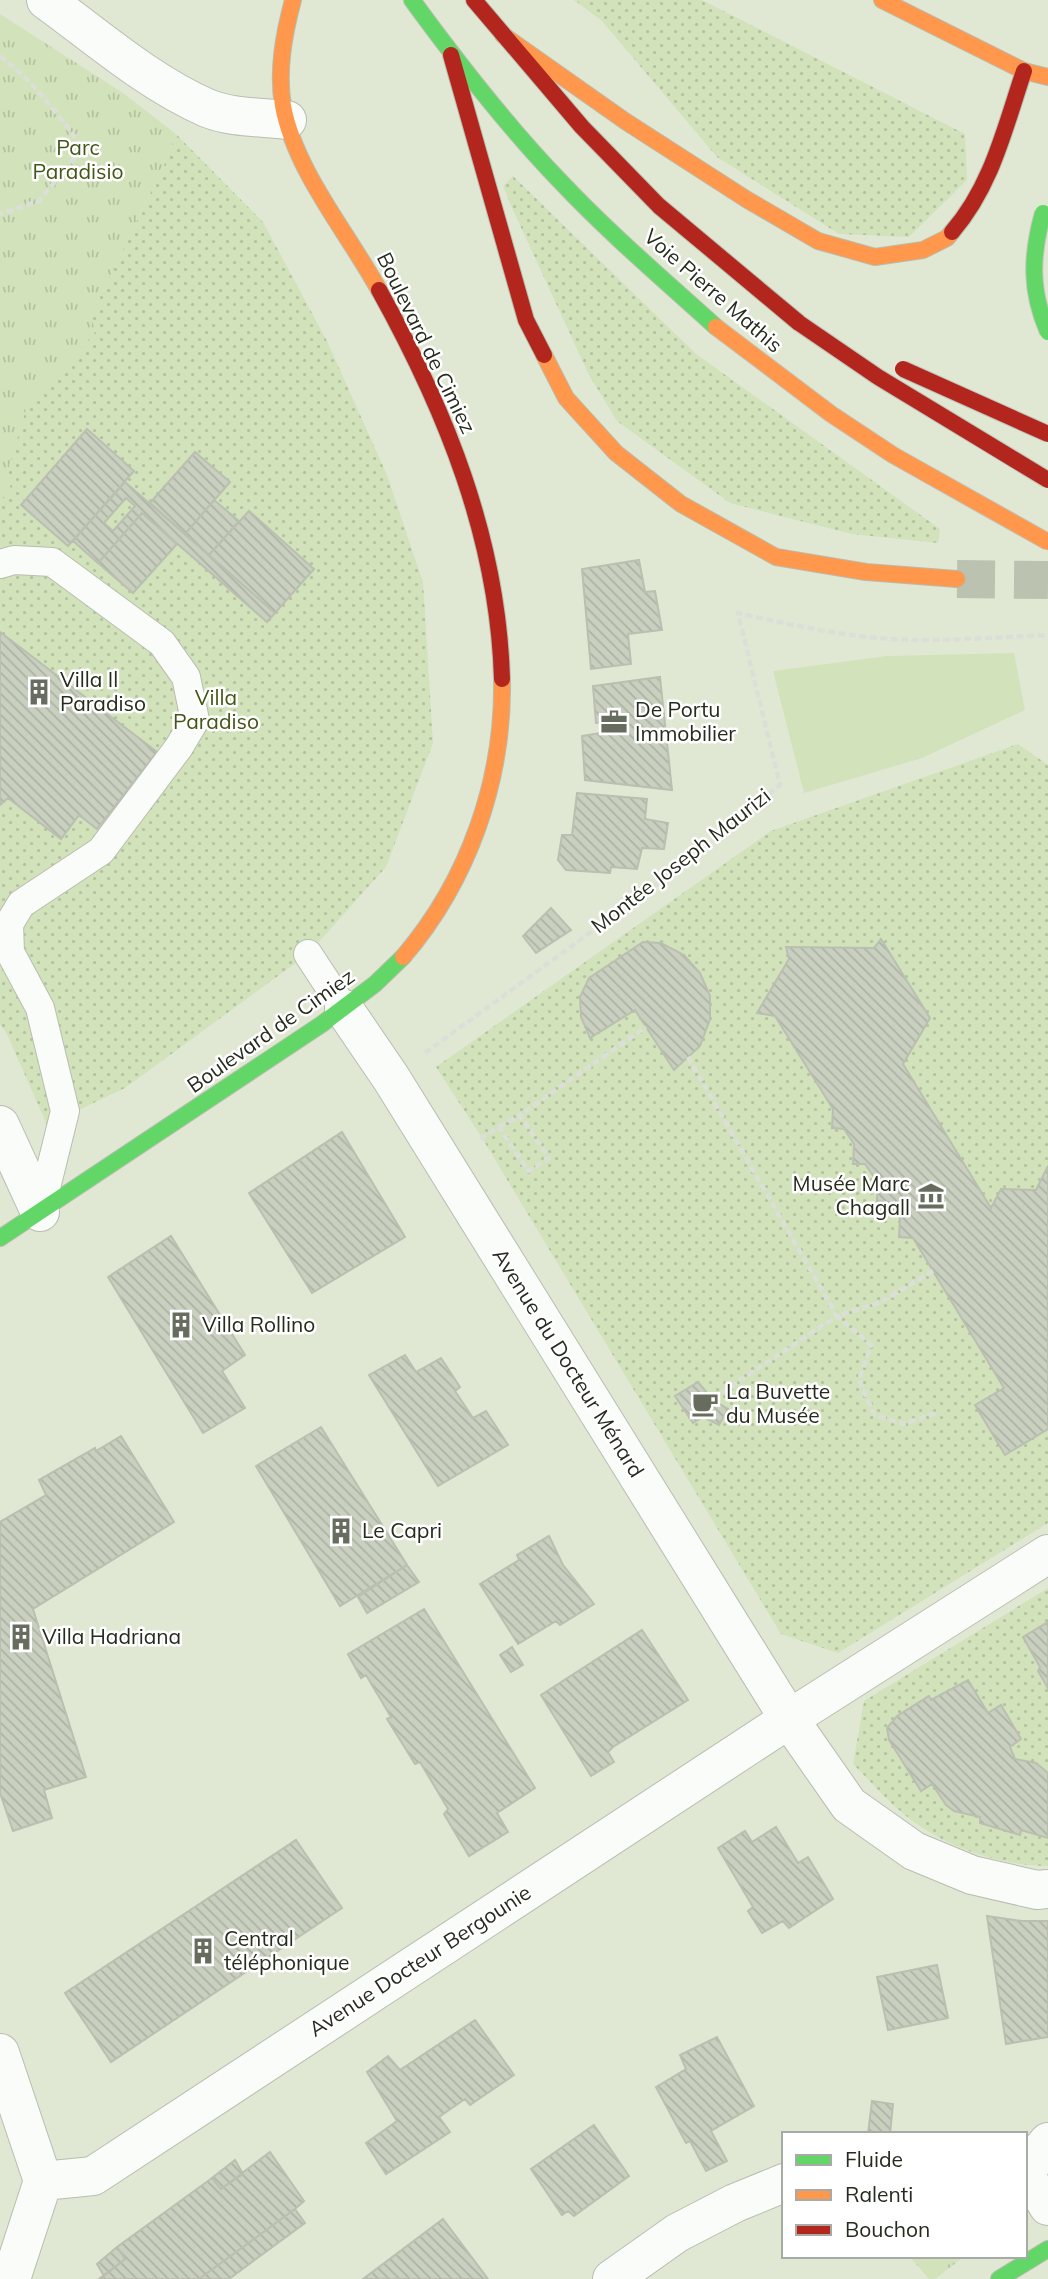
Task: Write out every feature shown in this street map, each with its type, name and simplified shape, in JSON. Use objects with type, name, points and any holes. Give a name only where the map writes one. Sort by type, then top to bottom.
[{"type":"main road","name":"Boulevard de Cimiez","points":[[0,1238],[123,1159],[344,1009],[393,968],[440,911],[459,874],[483,823],[499,757],[504,684],[500,627],[494,589],[461,461],[423,374],[373,277],[304,159],[287,120],[282,88],[282,57],[293,0]]},
{"type":"main road","name":"Voie Pierre Mathis","points":[[412,0],[451,55],[543,163],[643,261],[716,327],[831,414],[894,455],[1048,542]]},
{"type":"main road","name":"Voie Pierre Mathis","points":[[474,0],[582,127],[659,206],[799,323],[878,377],[1048,481]]},
{"type":"main road","points":[[881,0],[1024,71],[1048,77]]},
{"type":"main road","points":[[503,36],[625,121],[746,199],[818,241],[875,257],[923,250],[947,238],[968,214],[988,179],[1024,71]]},
{"type":"main road","points":[[451,55],[526,320],[566,398],[616,453],[681,504],[776,557],[866,572],[957,579]]},
{"type":"main road","points":[[1046,208],[1033,248],[1031,278],[1039,314],[1048,332]]},
{"type":"main road","points":[[799,323],[1048,434]]},
{"type":"main road","points":[[999,2279],[1048,2249]]},
{"type":"street","points":[[46,0],[155,79],[209,108],[245,116],[287,120]]},
{"type":"street","name":"Avenue du Docteur Ménard","points":[[344,1009],[391,1077],[789,1719],[849,1805],[914,1851],[972,1875],[1037,1890],[1048,1889]]},
{"type":"street","points":[[0,1125],[40,1212]]},
{"type":"street","points":[[789,1719],[1048,1554]]},
{"type":"street","name":"Avenue Docteur Bergounie","points":[[43,2181],[93,2176],[789,1719]]},
{"type":"street","points":[[0,2053],[43,2181],[11,2279]]},
{"type":"street","points":[[1027,2172],[1048,2141]]},
{"type":"street","points":[[612,2279],[677,2233],[735,2203],[782,2184]]},
{"type":"street","points":[[1027,2184],[1041,2194],[1048,2206]]},
{"type":"lane","points":[[0,564],[14,560],[52,562],[162,643],[186,677],[195,720],[179,747],[101,851],[21,904],[9,924],[5,946],[40,1008],[65,1111],[40,1212]]},
{"type":"lane","points":[[308,954],[344,1009]]},
{"type":"path","points":[[0,56],[24,74],[54,108],[83,148],[38,201],[0,214]]},
{"type":"path","name":"Montée Joseph Maurizi","points":[[391,1077],[672,873],[780,785],[738,613],[799,626],[893,639],[1048,635]]},
{"type":"path","points":[[443,1161],[520,1115],[646,1027]]},
{"type":"path","points":[[688,1057],[836,1317],[871,1345],[859,1380],[874,1413],[904,1424],[937,1413]]},
{"type":"path","points":[[499,1127],[528,1171],[550,1158],[520,1115]]},
{"type":"path","points":[[712,1399],[836,1317],[881,1302],[933,1271]]},
{"type":"green space","points":[[574,0],[702,0],[965,134],[967,180],[909,237],[839,234],[717,157],[602,21]]},
{"type":"green space","name":"Parc Paradisio","points":[[0,14],[123,93],[176,134],[164,165],[90,317],[96,331],[26,409],[7,473],[11,490],[0,502]]},
{"type":"green space","name":"Villa Paradiso","points":[[176,134],[263,222],[327,341],[387,475],[423,582],[433,743],[386,867],[308,954],[125,1088],[47,1125],[6,1032],[0,1025],[0,502],[11,490],[7,473],[26,409],[96,331],[90,317],[164,165]]},
{"type":"green space","points":[[513,176],[696,354],[940,529],[938,543],[852,534],[730,503],[617,421],[589,375],[513,210],[503,186]]},
{"type":"green space","points":[[1014,653],[1025,710],[922,758],[804,793],[773,671],[887,656]]},
{"type":"green space","points":[[1018,744],[1048,765],[1048,1523],[838,1653],[781,1634],[482,1138],[436,1067],[771,831]]},
{"type":"green space","points":[[1048,1588],[1048,1622],[1023,1637],[1048,1688],[1048,1773],[1036,1763],[1015,1759],[1010,1747],[1021,1739],[1002,1706],[988,1713],[968,1680],[931,1700],[928,1696],[897,1716],[887,1728],[889,1740],[921,1791],[932,1784],[950,1807],[980,1817],[981,1823],[1020,1834],[1021,1830],[1048,1838],[1048,1866],[1008,1862],[950,1843],[899,1810],[853,1764],[864,1701]]},
{"type":"green space","points":[[911,2258],[962,2258],[935,2279],[929,2279]]},
{"type":"building","points":[[87,429],[134,471],[68,546],[21,505]]},
{"type":"building","points":[[195,452],[230,482],[185,534],[150,503]]},
{"type":"building","points":[[125,482],[275,613],[267,622],[142,513],[98,563],[73,541]],"holes":[[[126,498],[135,506],[113,531],[104,523]]]},
{"type":"building","points":[[214,500],[239,521],[209,555],[185,534]]},
{"type":"building","points":[[249,511],[314,569],[275,613],[209,555]]},
{"type":"building","points":[[142,513],[177,544],[133,593],[98,563]]},
{"type":"building","points":[[639,560],[645,592],[655,591],[662,630],[628,634],[631,664],[591,669],[582,569]]},
{"type":"building","name":"Villa Il Paradiso","points":[[0,632],[157,752],[97,829],[79,815],[61,839],[8,798],[0,805]]},
{"type":"building","points":[[660,677],[672,790],[585,780],[582,736],[606,732],[605,722],[596,723],[593,686]]},
{"type":"building","points":[[577,793],[647,799],[645,819],[668,823],[664,849],[642,848],[637,869],[611,867],[610,873],[566,870],[558,860],[562,835],[572,835]]},
{"type":"building","points":[[551,908],[571,930],[536,953],[523,936]]},
{"type":"building","name":"Musée Marc Chagall","points":[[881,939],[930,1018],[903,1064],[991,1208],[1001,1189],[1036,1190],[1048,1166],[1048,1429],[1005,1455],[975,1405],[1004,1388],[913,1238],[899,1237],[900,1219],[889,1202],[877,1201],[878,1183],[865,1164],[853,1164],[854,1144],[844,1129],[832,1128],[833,1109],[775,1016],[757,1013],[789,959],[786,947],[874,948]]},
{"type":"building","points":[[643,942],[661,943],[684,955],[700,973],[710,996],[710,1019],[700,1046],[674,1070],[635,1010],[590,1038],[581,1017],[580,997],[589,978]]},
{"type":"building","points":[[342,1132],[405,1237],[312,1293],[249,1193]]},
{"type":"building","name":"Villa Rollino","points":[[171,1236],[245,1355],[222,1371],[245,1408],[203,1433],[108,1277]]},
{"type":"building","points":[[405,1355],[416,1372],[441,1358],[460,1387],[455,1391],[473,1418],[486,1411],[508,1445],[438,1486],[369,1375]]},
{"type":"building","points":[[698,1382],[712,1399],[728,1409],[719,1425],[703,1417],[693,1423],[675,1396]]},
{"type":"building","name":"Le Capri","points":[[321,1427],[407,1565],[340,1606],[256,1466]]},
{"type":"building","name":"Villa Hadriana","points":[[121,1436],[174,1522],[33,1609],[86,1777],[44,1790],[52,1818],[13,1831],[0,1793],[0,1522],[46,1495],[39,1480]]},
{"type":"building","points":[[549,1536],[563,1565],[594,1604],[560,1625],[556,1621],[518,1644],[480,1584],[519,1560],[517,1555]]},
{"type":"building","points":[[407,1565],[419,1582],[367,1613],[358,1597]]},
{"type":"building","points":[[424,1609],[535,1788],[497,1813],[508,1832],[469,1856],[444,1814],[448,1809],[420,1762],[415,1764],[387,1719],[391,1717],[366,1675],[361,1678],[348,1654]]},
{"type":"building","points":[[1048,1622],[1048,1688],[1023,1637]]},
{"type":"building","points":[[642,1630],[688,1700],[613,1747],[608,1752],[614,1762],[591,1776],[541,1695]]},
{"type":"building","points":[[512,1647],[523,1665],[511,1672],[500,1655]]},
{"type":"building","points":[[968,1680],[988,1713],[1001,1705],[1021,1739],[1010,1747],[1015,1759],[1036,1763],[1048,1773],[1048,1838],[1021,1830],[1020,1835],[980,1823],[980,1817],[954,1811],[946,1805],[932,1784],[921,1791],[889,1740],[887,1728],[897,1716],[929,1696],[931,1700]]},
{"type":"building","points":[[776,1827],[798,1863],[808,1857],[833,1899],[789,1928],[783,1921],[762,1933],[748,1911],[753,1907],[718,1848],[745,1831],[752,1842]]},
{"type":"building","name":"Central téléphonique","points":[[296,1840],[342,1908],[111,2062],[65,1993]]},
{"type":"building","points":[[987,1916],[1022,1921],[1048,1921],[1048,2037],[1006,2044]]},
{"type":"building","points":[[937,1965],[948,2018],[888,2030],[877,1977]]},
{"type":"building","points":[[475,2020],[514,2075],[470,2105],[465,2099],[439,2117],[450,2132],[386,2174],[366,2143],[397,2121],[367,2072],[388,2056],[400,2070]]},
{"type":"building","points":[[717,2037],[754,2106],[711,2131],[727,2161],[706,2171],[690,2141],[686,2143],[656,2087],[686,2069],[680,2055]]},
{"type":"building","points":[[872,2101],[893,2104],[890,2132],[868,2132]]},
{"type":"building","points":[[594,2125],[629,2176],[574,2216],[568,2211],[562,2215],[531,2169]]},
{"type":"building","points":[[270,2152],[304,2201],[295,2209],[199,2279],[99,2279],[125,2259],[117,2247],[212,2178],[221,2189]]},
{"type":"building","points":[[235,2160],[243,2174],[221,2189],[212,2178]]},
{"type":"building","points":[[295,2209],[305,2223],[229,2279],[199,2279]]},
{"type":"building","points":[[443,2219],[488,2279],[363,2279]]},
{"type":"building","points":[[117,2247],[125,2259],[104,2276],[97,2264]]},
{"type":"tunnel","points":[[957,579],[1048,580]]},
{"type":"traffic: fast","points":[[412,0],[483,93],[540,160],[617,237],[716,327]]},
{"type":"traffic: fast","points":[[1043,213],[1036,244],[1034,273],[1038,302],[1048,332]]},
{"type":"traffic: fast","points":[[0,1238],[322,1024],[375,984],[403,957]]},
{"type":"traffic: fast","points":[[999,2279],[1048,2249]]},
{"type":"traffic: slow","points":[[293,0],[281,66],[281,93],[289,130],[310,178],[379,290]]},
{"type":"traffic: slow","points":[[882,0],[1024,71],[1048,77]]},
{"type":"traffic: slow","points":[[503,35],[625,121],[746,199],[818,241],[875,257],[923,250],[947,238],[952,232]]},
{"type":"traffic: slow","points":[[716,327],[831,414],[893,455],[1048,542]]},
{"type":"traffic: slow","points":[[544,355],[566,398],[616,453],[681,504],[776,557],[866,572],[957,579]]},
{"type":"traffic: slow","points":[[403,957],[447,895],[478,827],[497,754],[502,679]]},
{"type":"traffic: jam","points":[[474,0],[582,127],[659,206],[799,323]]},
{"type":"traffic: jam","points":[[451,55],[526,320],[544,355]]},
{"type":"traffic: jam","points":[[952,232],[966,214],[987,176],[1024,71]]},
{"type":"traffic: jam","points":[[379,290],[426,382],[464,477],[491,576],[502,679]]},
{"type":"traffic: jam","points":[[799,323],[878,377],[1048,480]]},
{"type":"traffic: jam","points":[[903,369],[1048,434]]},
{"type":"place","name":"Villa Il Paradiso","points":[[39,692]]},
{"type":"place","name":"De Portu Immobilier","points":[[614,722]]},
{"type":"place","name":"Musée Marc Chagall","points":[[931,1196]]},
{"type":"place","name":"Villa Rollino","points":[[181,1325]]},
{"type":"place","name":"La Buvette du Musée","points":[[705,1404]]},
{"type":"place","name":"Le Capri","points":[[341,1531]]},
{"type":"place","name":"Villa Hadriana","points":[[21,1637]]},
{"type":"place","name":"Central téléphonique","points":[[203,1951]]}]
